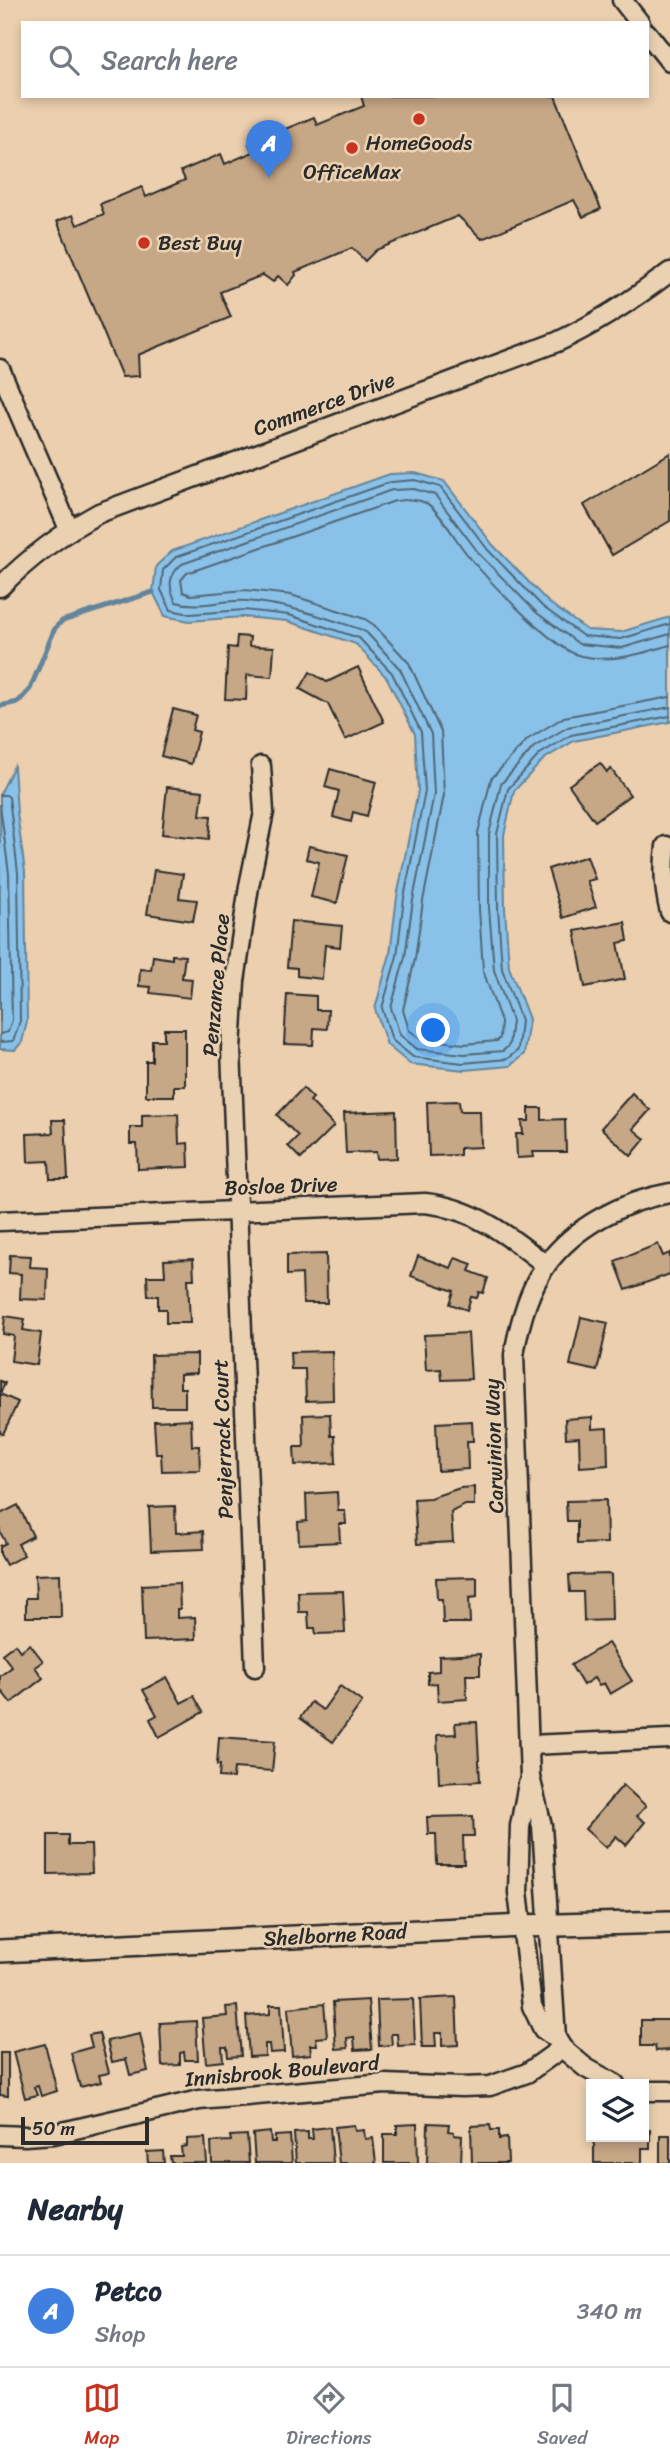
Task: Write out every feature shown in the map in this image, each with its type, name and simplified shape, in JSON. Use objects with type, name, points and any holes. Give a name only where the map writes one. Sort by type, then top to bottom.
[{"type":"street","points":[[622,0],[638,21]]},
{"type":"street","points":[[649,36],[670,62]]},
{"type":"street","name":"Commerce Drive","points":[[0,587],[28,560],[69,529],[99,513],[557,342],[617,310],[670,272]]},
{"type":"street","points":[[0,369],[69,529]]},
{"type":"street","name":"Penzance Place","points":[[237,1210],[231,1049],[235,981],[264,812],[261,766]]},
{"type":"street","points":[[666,846],[664,890],[670,912]]},
{"type":"street","name":"Carwinion Way","points":[[559,2043],[550,1983],[542,1826],[530,1777],[514,1355],[520,1324],[546,1265],[572,1240],[610,1213],[648,1197],[670,1193]]},
{"type":"street","name":"Bosloe Drive","points":[[0,1221],[425,1203],[447,1206],[471,1214],[498,1228],[546,1265]]},
{"type":"street","name":"Penjerrack Court","points":[[237,1210],[255,1667]]},
{"type":"street","points":[[529,1745],[670,1739]]},
{"type":"street","name":"Carwinion Way","points":[[530,1777],[520,1826],[518,1892],[532,2006],[544,2029],[586,2068],[606,2079]]},
{"type":"street","name":"Shelborne Road","points":[[0,1951],[521,1926],[670,1922]]},
{"type":"street","name":"Innisbrook Boulevard","points":[[0,2135],[54,2134],[199,2100],[385,2084],[491,2086],[527,2073],[559,2043]]},
{"type":"street","points":[[649,2091],[670,2091]]},
{"type":"water","points":[[415,473],[444,481],[493,545],[548,602],[587,630],[621,632],[670,617],[670,722],[574,741],[544,759],[514,791],[504,835],[505,908],[509,967],[529,1019],[524,1054],[510,1066],[464,1070],[410,1064],[387,1045],[375,1009],[390,954],[397,897],[418,791],[415,734],[387,678],[356,644],[287,621],[243,617],[189,621],[165,616],[153,592],[156,566],[172,551],[390,474]]},
{"type":"water","points":[[14,766],[25,872],[27,1022],[22,1042],[15,1050],[0,1049],[0,794]]},
{"type":"building","points":[[362,98],[556,98],[601,209],[583,217],[574,200],[482,239],[458,216],[376,250],[365,261],[352,248],[295,272],[296,275],[288,285],[278,276],[273,282],[263,275],[220,292],[231,317],[138,355],[139,376],[122,377],[57,221],[73,215],[77,225],[104,214],[100,204],[142,187],[146,197],[185,180],[181,171],[221,154],[225,164],[253,152],[249,144],[314,117],[317,125],[364,106]]},
{"type":"building","points":[[670,453],[670,521],[612,555],[584,505]]},
{"type":"building","points":[[237,636],[250,637],[249,646],[274,647],[272,677],[247,675],[246,700],[225,699],[228,647],[236,648]]},
{"type":"building","points":[[358,667],[384,722],[345,740],[328,704],[300,689],[310,672],[327,682]]},
{"type":"building","points":[[173,709],[196,715],[192,730],[199,732],[191,764],[161,756]]},
{"type":"building","points":[[600,763],[607,772],[611,769],[630,795],[595,821],[569,785]]},
{"type":"building","points":[[330,769],[376,782],[367,816],[353,812],[351,822],[333,817],[339,791],[325,787]]},
{"type":"building","points":[[167,787],[203,791],[200,815],[211,816],[209,839],[162,834]]},
{"type":"building","points":[[309,846],[348,855],[337,903],[311,897],[319,862],[306,859]]},
{"type":"building","points":[[587,856],[595,879],[587,881],[596,907],[563,918],[548,869]]},
{"type":"building","points":[[154,870],[183,874],[179,898],[197,900],[193,921],[147,914]]},
{"type":"building","points":[[291,921],[342,926],[340,947],[325,945],[322,979],[297,976],[297,968],[287,967]]},
{"type":"building","points":[[625,922],[628,941],[618,943],[625,979],[585,987],[575,931]]},
{"type":"building","points":[[172,955],[185,956],[182,978],[192,979],[190,998],[150,993],[151,987],[139,986],[140,969],[151,970],[153,956],[172,959]]},
{"type":"building","points":[[287,994],[316,996],[316,1010],[328,1010],[327,1029],[314,1028],[313,1045],[284,1044]]},
{"type":"building","points":[[164,1029],[185,1029],[185,1086],[174,1086],[174,1096],[146,1096],[146,1061],[152,1061],[152,1040],[164,1040]]},
{"type":"building","points":[[303,1088],[313,1098],[310,1101],[334,1126],[301,1159],[288,1146],[298,1136],[277,1115]]},
{"type":"building","points":[[632,1093],[650,1110],[633,1129],[645,1139],[631,1156],[601,1128]]},
{"type":"building","points":[[459,1101],[460,1111],[480,1111],[481,1147],[460,1148],[460,1155],[429,1156],[427,1102]]},
{"type":"building","points":[[529,1108],[542,1108],[542,1120],[565,1119],[566,1152],[533,1152],[534,1157],[517,1158],[516,1134],[523,1134],[522,1121],[529,1121]]},
{"type":"building","points":[[396,1111],[397,1158],[377,1159],[376,1152],[346,1153],[344,1113]]},
{"type":"building","points":[[178,1114],[179,1144],[188,1143],[189,1167],[138,1169],[137,1144],[130,1144],[130,1127],[142,1127],[142,1115]]},
{"type":"building","points":[[52,1120],[65,1120],[68,1179],[50,1179],[49,1161],[28,1162],[27,1134],[53,1133]]},
{"type":"building","points":[[658,1244],[663,1256],[670,1253],[670,1274],[626,1290],[615,1261]]},
{"type":"building","points":[[326,1254],[327,1303],[303,1303],[302,1274],[287,1275],[287,1255]]},
{"type":"building","points":[[10,1255],[31,1256],[30,1267],[48,1268],[47,1300],[20,1299],[21,1274],[9,1273]]},
{"type":"building","points":[[418,1256],[451,1268],[455,1258],[472,1264],[469,1271],[488,1278],[483,1293],[479,1292],[477,1298],[471,1297],[467,1310],[450,1304],[454,1291],[411,1276]]},
{"type":"building","points":[[193,1259],[194,1279],[188,1279],[190,1323],[166,1323],[166,1309],[158,1309],[158,1296],[148,1296],[147,1276],[165,1276],[164,1260]]},
{"type":"building","points":[[5,1316],[25,1319],[23,1330],[41,1333],[37,1365],[11,1361],[14,1336],[3,1334]]},
{"type":"building","points":[[581,1317],[608,1323],[597,1371],[570,1365]]},
{"type":"building","points":[[468,1333],[471,1379],[442,1380],[441,1369],[426,1370],[424,1335]]},
{"type":"building","points":[[332,1351],[333,1400],[306,1401],[305,1369],[291,1369],[290,1352]]},
{"type":"building","points":[[197,1354],[197,1373],[180,1374],[180,1388],[185,1388],[185,1407],[152,1407],[151,1355]]},
{"type":"building","points":[[0,1381],[5,1383],[0,1394]]},
{"type":"building","points":[[0,1394],[18,1402],[3,1434],[0,1433]]},
{"type":"building","points":[[330,1414],[331,1436],[335,1436],[336,1463],[295,1465],[294,1447],[304,1447],[303,1415]]},
{"type":"building","points":[[592,1417],[592,1429],[607,1428],[608,1465],[580,1467],[579,1437],[566,1438],[565,1419]]},
{"type":"building","points":[[191,1419],[192,1446],[199,1446],[200,1470],[162,1471],[161,1454],[156,1454],[154,1421]]},
{"type":"building","points":[[472,1421],[473,1441],[467,1441],[468,1469],[438,1471],[436,1423]]},
{"type":"building","points":[[474,1487],[474,1505],[465,1505],[451,1512],[453,1542],[417,1544],[414,1499],[430,1498],[460,1488]]},
{"type":"building","points":[[337,1492],[338,1511],[345,1511],[346,1524],[339,1524],[340,1542],[299,1544],[298,1522],[307,1521],[306,1494]]},
{"type":"building","points":[[606,1500],[607,1543],[577,1544],[577,1521],[567,1521],[566,1501]]},
{"type":"building","points":[[18,1505],[33,1536],[18,1544],[24,1555],[6,1565],[0,1554],[0,1546],[6,1543],[0,1532],[0,1514]]},
{"type":"building","points":[[175,1506],[176,1533],[203,1531],[204,1549],[151,1551],[149,1507]]},
{"type":"building","points":[[60,1574],[61,1617],[26,1617],[26,1598],[36,1598],[35,1575]]},
{"type":"building","points":[[611,1574],[612,1620],[584,1621],[583,1592],[570,1592],[569,1575]]},
{"type":"building","points":[[477,1577],[477,1597],[469,1598],[470,1623],[443,1623],[442,1599],[437,1599],[436,1578]]},
{"type":"building","points":[[179,1583],[180,1609],[177,1609],[177,1618],[195,1617],[196,1639],[144,1641],[142,1585]]},
{"type":"building","points":[[343,1591],[345,1633],[316,1634],[315,1628],[309,1628],[308,1612],[299,1612],[298,1592]]},
{"type":"building","points":[[608,1643],[632,1681],[610,1694],[604,1683],[599,1686],[594,1678],[583,1685],[571,1665]]},
{"type":"building","points":[[15,1644],[20,1651],[30,1644],[43,1661],[35,1667],[43,1678],[11,1703],[0,1689],[0,1676],[12,1667],[2,1654]]},
{"type":"building","points":[[480,1654],[480,1675],[466,1675],[467,1699],[438,1701],[437,1683],[428,1684],[428,1672],[439,1671],[439,1656]]},
{"type":"building","points":[[167,1677],[181,1703],[194,1696],[203,1712],[159,1737],[150,1719],[157,1715],[143,1690]]},
{"type":"building","points":[[340,1686],[362,1702],[333,1742],[300,1718],[311,1702],[323,1710]]},
{"type":"building","points":[[477,1722],[480,1781],[439,1783],[437,1735],[456,1734],[455,1723]]},
{"type":"building","points":[[219,1737],[275,1741],[272,1771],[234,1768],[233,1778],[219,1777]]},
{"type":"building","points":[[623,1785],[646,1806],[637,1816],[645,1822],[626,1845],[616,1836],[606,1848],[585,1829]]},
{"type":"building","points":[[473,1816],[474,1836],[463,1836],[464,1864],[437,1864],[436,1834],[428,1834],[427,1817]]},
{"type":"building","points":[[48,1835],[68,1835],[68,1845],[91,1845],[92,1873],[48,1874]]},
{"type":"building","points":[[456,1997],[458,2045],[442,2046],[442,2033],[435,2033],[436,2047],[422,2047],[420,1999]]},
{"type":"building","points":[[413,1999],[415,2045],[398,2046],[397,2034],[391,2034],[392,2045],[379,2046],[377,2000]]},
{"type":"building","points":[[368,2000],[372,2049],[355,2050],[354,2037],[347,2038],[348,2048],[336,2049],[333,2002]]},
{"type":"building","points":[[324,2004],[327,2037],[316,2038],[317,2045],[310,2045],[311,2054],[292,2056],[288,2008]]},
{"type":"building","points":[[270,2005],[281,2005],[284,2052],[270,2053],[269,2044],[265,2044],[265,2056],[249,2057],[246,2016],[270,2014]]},
{"type":"building","points":[[237,2006],[241,2056],[228,2057],[227,2047],[222,2047],[223,2061],[206,2063],[202,2018],[227,2016],[226,2007]]},
{"type":"building","points":[[641,2020],[670,2020],[670,2050],[656,2051],[655,2046],[641,2046]]},
{"type":"building","points":[[196,2021],[198,2060],[185,2060],[184,2052],[180,2053],[180,2065],[162,2066],[160,2023]]},
{"type":"building","points":[[99,2033],[109,2073],[99,2075],[101,2082],[80,2087],[71,2053],[92,2047],[89,2035]]},
{"type":"building","points":[[140,2034],[148,2071],[130,2075],[126,2059],[112,2062],[107,2041]]},
{"type":"building","points":[[45,2044],[57,2091],[41,2096],[38,2086],[34,2087],[37,2095],[25,2098],[13,2052]]},
{"type":"building","points":[[0,2053],[8,2053],[8,2096],[0,2095]]},
{"type":"building","points":[[428,2123],[449,2124],[448,2131],[462,2136],[461,2163],[427,2163]]},
{"type":"building","points":[[417,2124],[418,2163],[384,2163],[384,2134],[397,2134],[397,2125]]},
{"type":"building","points":[[354,2125],[355,2131],[364,2130],[365,2139],[373,2138],[376,2163],[339,2163],[335,2127]]},
{"type":"building","points":[[490,2125],[491,2130],[499,2130],[499,2139],[507,2138],[508,2163],[472,2163],[471,2126]]},
{"type":"building","points":[[330,2127],[333,2163],[296,2163],[294,2133],[308,2132],[308,2139],[313,2139],[312,2129]]},
{"type":"building","points":[[650,2130],[650,2148],[642,2148],[642,2163],[594,2163],[594,2142],[649,2142]]},
{"type":"building","points":[[270,2132],[271,2142],[275,2142],[275,2136],[290,2135],[292,2163],[255,2163],[253,2134]]},
{"type":"building","points":[[247,2135],[249,2163],[212,2163],[211,2142],[231,2141],[230,2136]]},
{"type":"building","points":[[660,2135],[670,2135],[670,2163],[660,2163]]},
{"type":"building","points":[[205,2138],[207,2163],[171,2163],[170,2156],[182,2156],[181,2147],[187,2146],[187,2139]]},
{"type":"building","points":[[163,2151],[164,2163],[148,2163],[147,2152]]},
{"type":"waterway","points":[[0,706],[18,702],[30,689],[55,628],[62,621],[153,592]]},
{"type":"place","name":"HomeGoods","points":[[419,119]]},
{"type":"place","name":"OfficeMax","points":[[352,148]]},
{"type":"place","name":"Petco","points":[[269,178]]},
{"type":"place","name":"Best Buy","points":[[144,243]]}]
